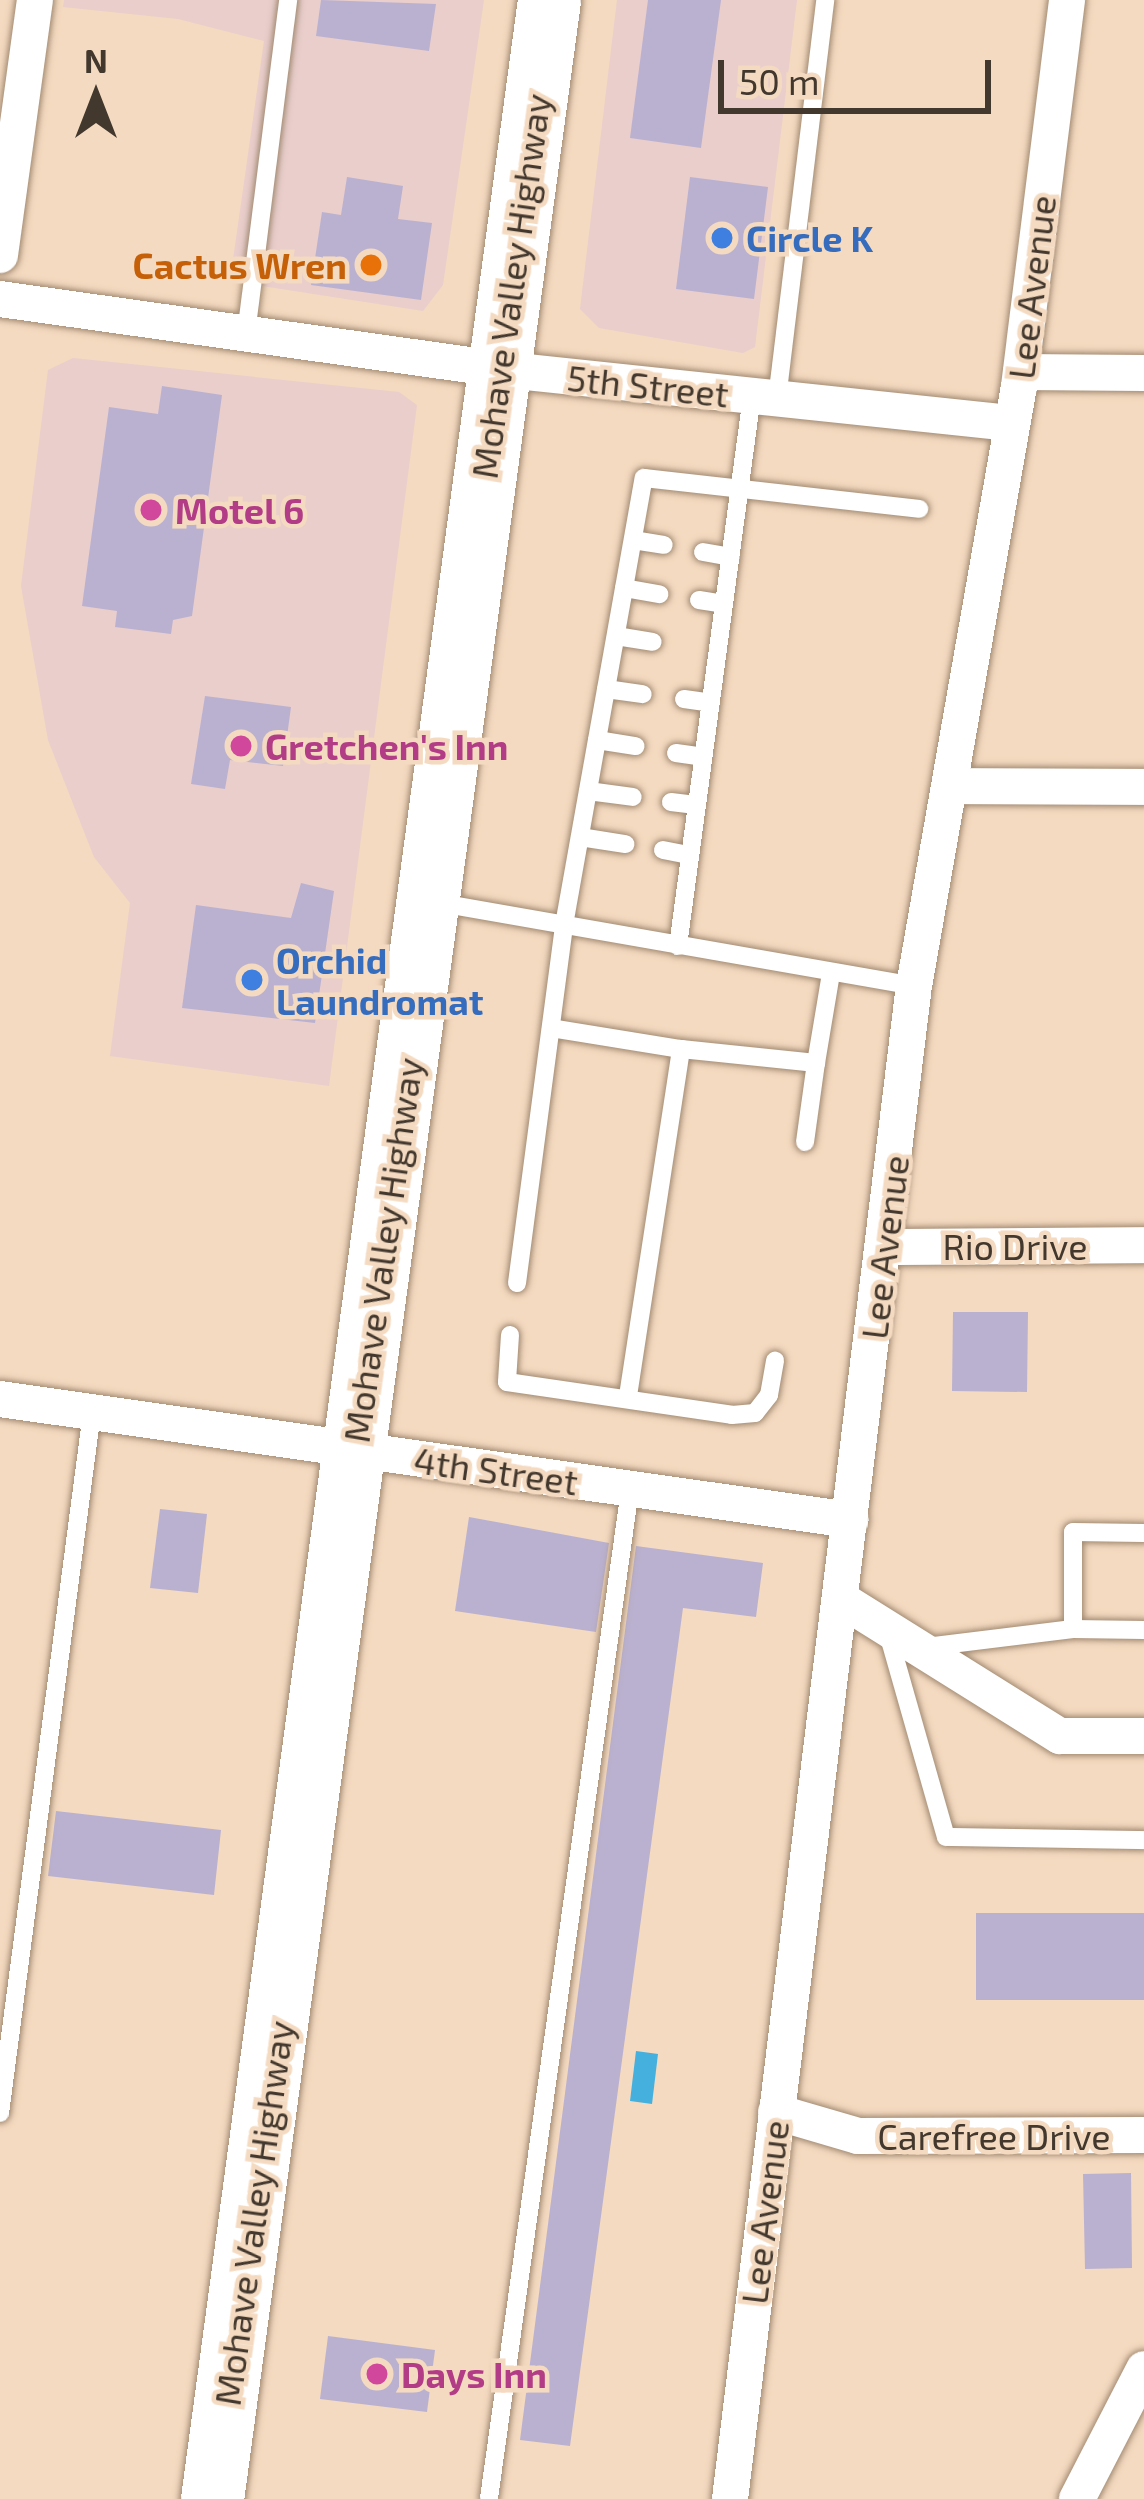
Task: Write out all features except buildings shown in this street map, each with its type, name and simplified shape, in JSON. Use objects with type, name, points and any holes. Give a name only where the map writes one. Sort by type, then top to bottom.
[{"type":"highway","name":"Mohave Valley Highway","points":[[212,2499],[549,0]]},
{"type":"street","points":[[0,255],[35,0]]},
{"type":"street","name":"Lee Avenue","points":[[730,2499],[914,986],[1021,372],[1067,0]]},
{"type":"street","name":"5th Street","points":[[0,299],[498,369],[1011,424]]},
{"type":"street","points":[[1021,372],[1144,373]]},
{"type":"street","points":[[950,786],[1144,787]]},
{"type":"street","name":"Rio Drive","points":[[885,1247],[1144,1246]]},
{"type":"street","name":"4th Street","points":[[0,1399],[850,1520]]},
{"type":"street","points":[[842,1600],[926,1647],[1060,1736],[1144,1736]]},
{"type":"street","name":"Carefree Drive","points":[[776,2112],[858,2136],[1144,2135]]},
{"type":"street","points":[[1077,2499],[1144,2368]]},
{"type":"lane","points":[[246,334],[289,0]]},
{"type":"lane","points":[[678,946],[740,488],[765,397],[825,0]]},
{"type":"lane","points":[[517,1282],[564,925],[644,478],[919,509]]},
{"type":"lane","points":[[633,540],[664,545]]},
{"type":"lane","points":[[703,553],[730,557]]},
{"type":"lane","points":[[624,588],[659,594]]},
{"type":"lane","points":[[699,600],[724,604]]},
{"type":"lane","points":[[616,636],[653,642]]},
{"type":"lane","points":[[694,648],[718,652]]},
{"type":"lane","points":[[606,689],[644,694]]},
{"type":"lane","points":[[683,699],[711,703]]},
{"type":"lane","points":[[597,740],[636,746]]},
{"type":"lane","points":[[676,753],[703,757]]},
{"type":"lane","points":[[588,790],[632,797]]},
{"type":"lane","points":[[671,802],[696,805]]},
{"type":"lane","points":[[580,837],[625,844]]},
{"type":"lane","points":[[663,850],[689,854]]},
{"type":"lane","points":[[428,901],[914,986]]},
{"type":"lane","points":[[805,1142],[831,973]]},
{"type":"lane","points":[[551,1028],[680,1049],[816,1063]]},
{"type":"lane","points":[[628,1396],[680,1049]]},
{"type":"lane","points":[[510,1335],[507,1382],[755,1413],[769,1395],[775,1361]]},
{"type":"lane","points":[[0,2113],[92,1412]]},
{"type":"lane","points":[[489,2498],[630,1489]]},
{"type":"lane","points":[[1073,1629],[1073,1532],[1144,1533]]},
{"type":"lane","points":[[886,1625],[946,1837],[1144,1840]]},
{"type":"lane","points":[[926,1647],[1073,1629],[1144,1630]]},
{"type":"shaded area","points":[[64,0],[484,0],[443,285],[423,311],[230,281],[264,41],[178,19],[63,7]]},
{"type":"shaded area","points":[[617,0],[797,0],[755,347],[743,353],[599,328],[580,309]]},
{"type":"shaded area","points":[[73,358],[399,392],[417,405],[329,1086],[110,1056],[130,903],[94,857],[48,740],[21,586],[48,370]]},
{"type":"water","points":[[636,2051],[658,2054],[652,2104],[630,2101]]},
{"type":"place","name":"Circle K","points":[[722,238]]},
{"type":"place","name":"Cactus Wren","points":[[371,265]]},
{"type":"place","name":"Motel 6","points":[[151,510]]},
{"type":"place","name":"Gretchen's Inn","points":[[241,746]]},
{"type":"place","name":"Orchid Laundromat","points":[[252,980]]},
{"type":"place","name":"Days Inn","points":[[377,2374]]}]
